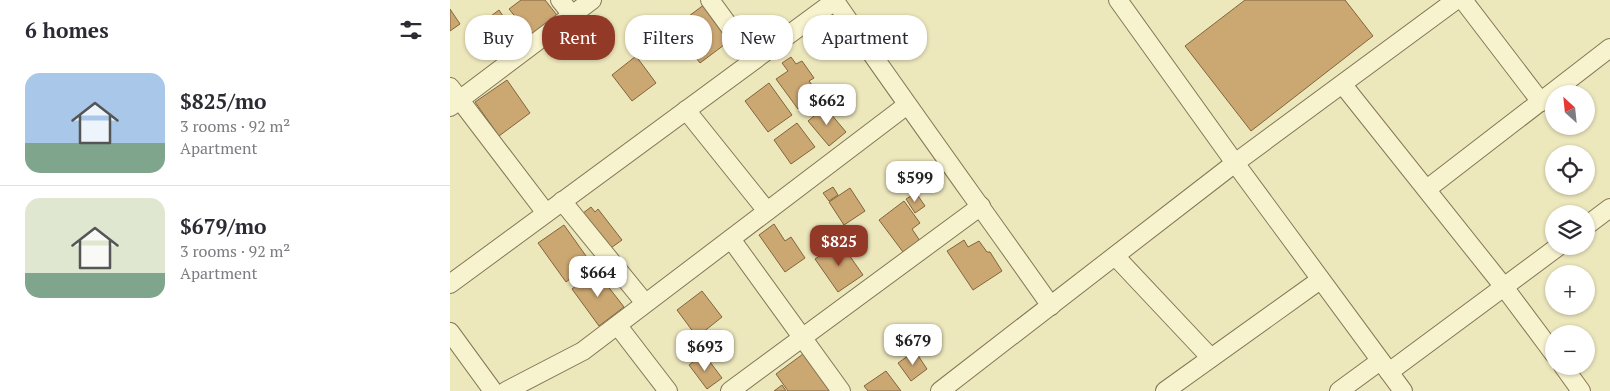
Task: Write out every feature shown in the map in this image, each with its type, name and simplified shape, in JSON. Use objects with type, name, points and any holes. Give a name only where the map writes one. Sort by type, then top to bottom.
[{"type":"street","points":[[560,0],[572,15],[592,0]]},
{"type":"street","points":[[710,0],[722,16]]},
{"type":"street","points":[[1118,0],[1320,280],[1403,391]]},
{"type":"street","points":[[940,391],[1235,163],[1456,0]]},
{"type":"street","points":[[1463,0],[1541,102]]},
{"type":"street","points":[[793,32],[836,1],[907,105],[981,206],[1050,306]]},
{"type":"street","points":[[542,36],[453,98],[546,214]]},
{"type":"street","points":[[1427,189],[1610,48]]},
{"type":"street","points":[[450,284],[754,60]]},
{"type":"street","points":[[1343,84],[1504,287],[1545,342]]},
{"type":"street","points":[[506,391],[571,358],[618,326],[645,303],[907,105]]},
{"type":"street","points":[[686,110],[767,212]]},
{"type":"street","points":[[562,201],[645,303]]},
{"type":"street","points":[[730,391],[981,206]]},
{"type":"street","points":[[1595,219],[1610,208]]},
{"type":"street","points":[[731,239],[841,391]]},
{"type":"street","points":[[1339,391],[1384,366],[1504,287],[1547,255]]},
{"type":"street","points":[[1115,256],[1211,358]]},
{"type":"street","points":[[1165,391],[1320,280]]},
{"type":"street","points":[[618,326],[668,391]]},
{"type":"street","points":[[450,332],[493,391]]},
{"type":"street","points":[[1569,375],[1581,391]]},
{"type":"building","points":[[521,0],[545,0],[557,15],[542,15],[542,37],[535,41],[532,37],[532,15],[514,15],[509,9]]},
{"type":"building","points":[[1245,0],[1345,0],[1373,36],[1251,131],[1185,46]]},
{"type":"building","points":[[705,4],[722,26],[722,46],[712,54],[712,15],[690,15]]},
{"type":"building","points":[[450,9],[460,24],[450,31]]},
{"type":"building","points":[[499,10],[502,15],[492,15]]},
{"type":"building","points":[[499,60],[507,60],[502,64]]},
{"type":"building","points":[[631,60],[639,60],[656,83],[632,101],[612,75]]},
{"type":"building","points":[[786,60],[793,60],[796,64],[802,61],[814,78],[809,81],[819,94],[798,109],[776,79],[788,71],[782,63]]},
{"type":"building","points":[[507,80],[530,113],[499,136],[475,102]]},
{"type":"building","points":[[769,83],[792,115],[768,132],[745,101]]},
{"type":"building","points":[[825,107],[846,132],[829,146],[808,121]]},
{"type":"building","points":[[797,123],[815,147],[791,164],[774,140]]},
{"type":"building","points":[[833,187],[838,195],[829,201],[823,193]]},
{"type":"building","points":[[850,188],[865,211],[844,225],[829,202]]},
{"type":"building","points":[[916,193],[925,206],[915,213],[906,199]]},
{"type":"building","points":[[904,201],[920,223],[912,229],[922,244],[906,256],[879,220]]},
{"type":"building","points":[[591,207],[595,212],[598,209],[622,240],[597,258],[570,223]]},
{"type":"building","points":[[774,224],[785,241],[791,237],[805,258],[785,272],[759,235]]},
{"type":"building","points":[[564,225],[591,263],[566,282],[538,243]]},
{"type":"building","points":[[964,240],[968,247],[979,241],[987,252],[990,252],[1002,271],[973,290],[947,251]]},
{"type":"building","points":[[840,242],[863,275],[838,292],[815,259]]},
{"type":"building","points":[[596,271],[624,307],[599,326],[572,289]]},
{"type":"building","points":[[702,291],[722,317],[697,337],[677,310]]},
{"type":"building","points":[[915,351],[927,369],[911,381],[898,363]]},
{"type":"building","points":[[704,354],[722,378],[707,389],[689,365]]},
{"type":"building","points":[[803,354],[831,391],[788,391],[776,374]]},
{"type":"building","points":[[886,371],[901,391],[868,391],[864,386]]},
{"type":"building","points":[[782,385],[786,391],[774,391]]}]
